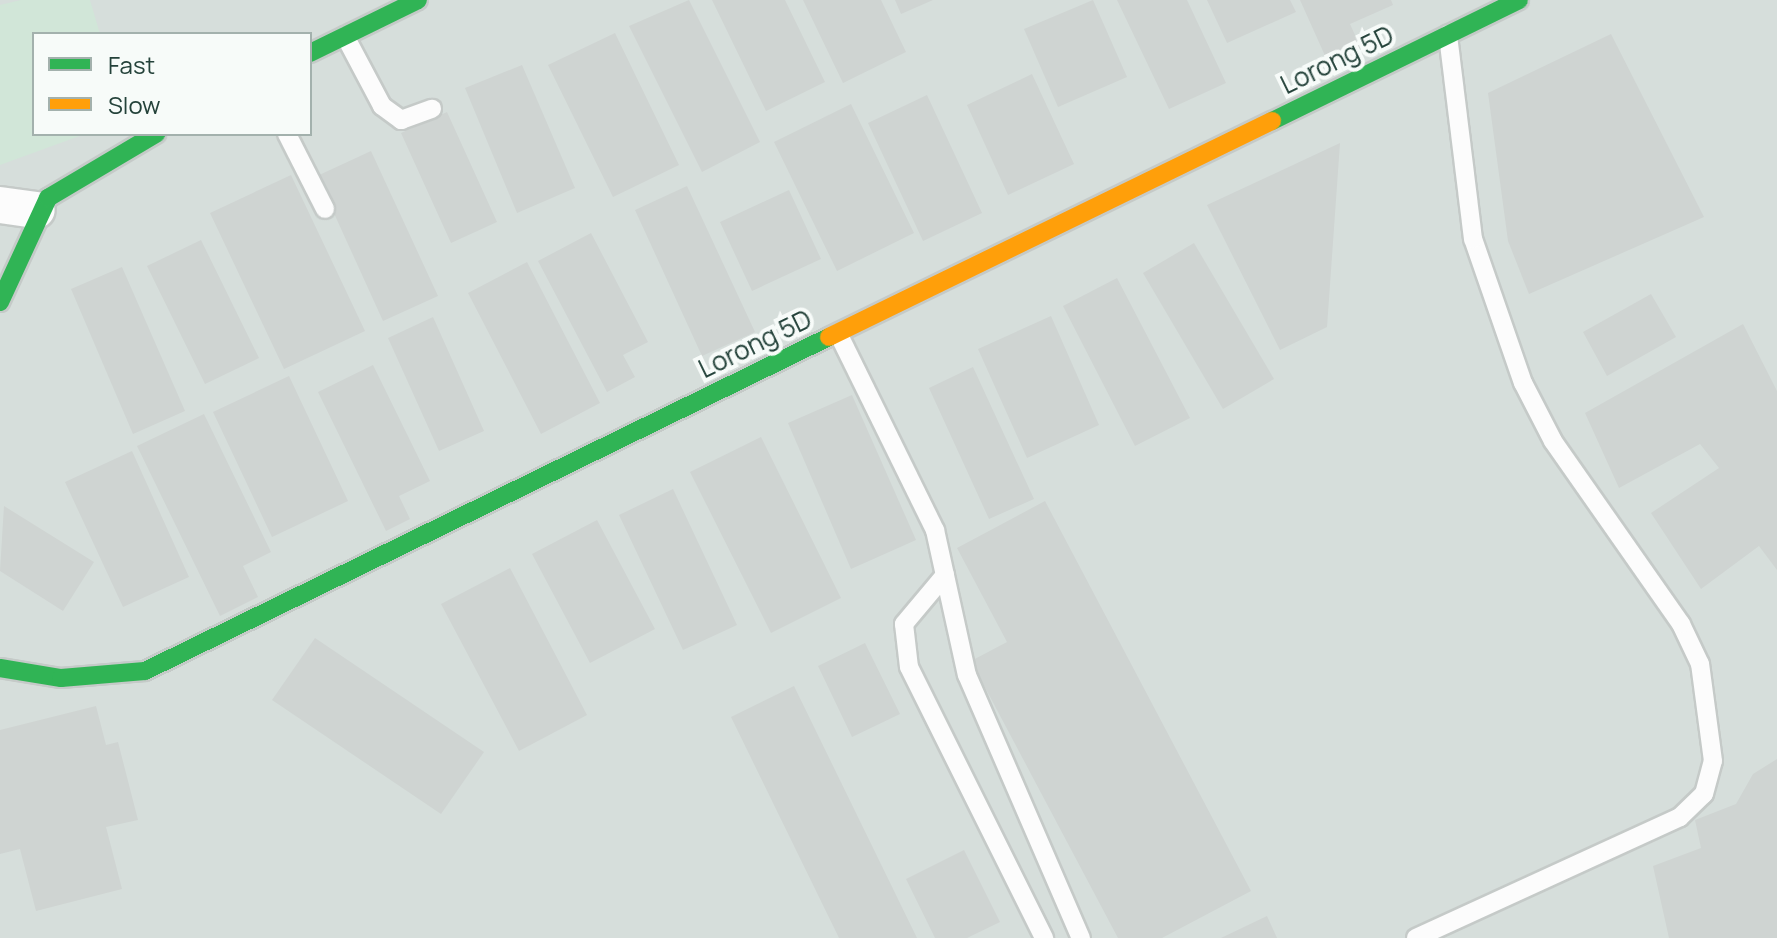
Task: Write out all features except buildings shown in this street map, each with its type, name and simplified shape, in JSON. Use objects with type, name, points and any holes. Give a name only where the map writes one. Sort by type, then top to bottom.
[{"type":"street","points":[[312,52],[418,0]]},
{"type":"street","name":"Lorong 5D","points":[[0,668],[61,678],[145,671],[1519,0]]},
{"type":"street","points":[[0,302],[37,210],[68,183],[152,136]]},
{"type":"street","points":[[0,205],[37,210]]},
{"type":"lane","points":[[1416,938],[1680,817],[1704,794],[1713,761],[1700,664],[1681,624],[1553,441],[1523,383],[1473,239],[1448,35]]},
{"type":"lane","points":[[345,36],[382,106],[401,120],[432,109]]},
{"type":"lane","points":[[288,136],[325,209]]},
{"type":"lane","points":[[838,333],[935,530],[967,675],[1081,938]]},
{"type":"lane","points":[[945,575],[904,624],[909,667],[1044,938]]},
{"type":"shaded area","points":[[0,0],[1777,0],[1777,938],[0,938]]},
{"type":"green space","points":[[21,0],[90,0],[99,32],[32,32],[32,136],[80,136],[0,165],[0,5]]},
{"type":"traffic: fast","points":[[312,52],[418,0]]},
{"type":"traffic: fast","points":[[1272,121],[1519,0]]},
{"type":"traffic: fast","points":[[0,302],[48,198],[153,136]]},
{"type":"traffic: fast","points":[[0,668],[61,678],[145,671],[829,337]]},
{"type":"traffic: slow","points":[[829,337],[1272,121]]}]
